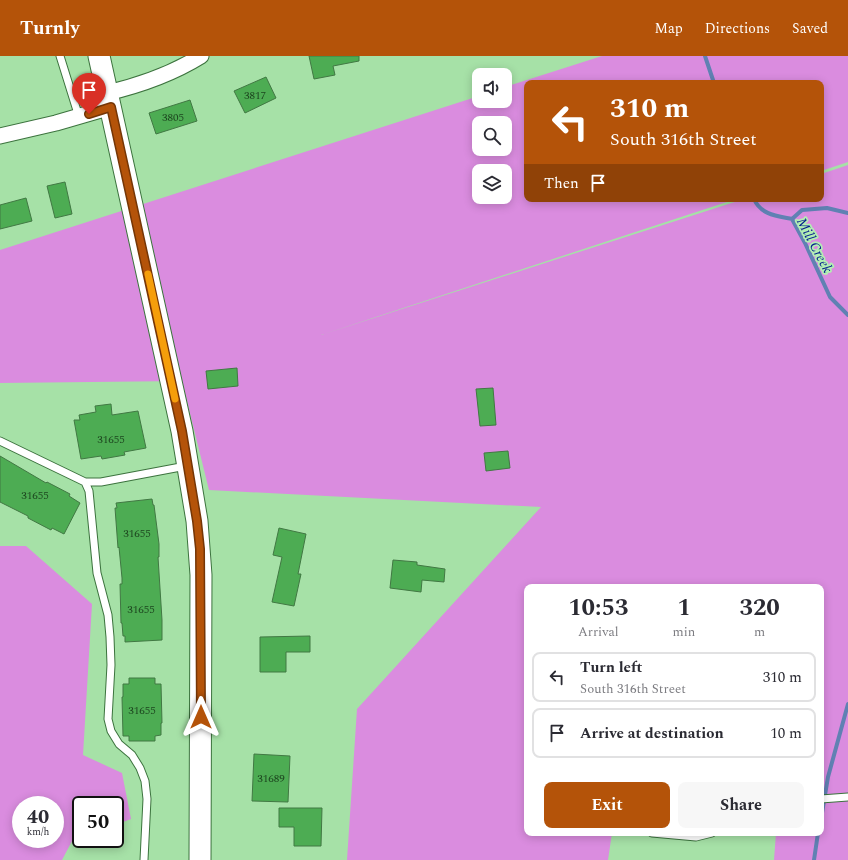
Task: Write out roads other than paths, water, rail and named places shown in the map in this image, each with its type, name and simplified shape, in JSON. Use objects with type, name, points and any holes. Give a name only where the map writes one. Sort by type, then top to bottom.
[{"type":"main road","points":[[99,56],[182,431],[197,521],[201,575],[200,860]]},
{"type":"street","points":[[0,136],[79,117],[109,100],[137,86],[154,80],[201,56]]},
{"type":"lane","points":[[60,56],[79,117]]},
{"type":"lane","points":[[0,441],[85,482],[101,482],[188,466]]},
{"type":"lane","points":[[85,482],[89,491],[97,573],[108,615],[112,665],[108,720],[110,731],[119,744],[132,755],[140,768],[145,781],[147,799],[144,860]]},
{"type":"lane","points":[[824,799],[848,797]]},
{"type":"waterway","name":"Mill Creek","points":[[705,56],[713,80]]},
{"type":"waterway","name":"Mill Creek","points":[[756,202],[765,212],[775,216],[792,219],[830,297],[848,315]]},
{"type":"waterway","points":[[792,219],[802,210],[827,208],[848,213]]},
{"type":"waterway","name":"Mill Creek","points":[[824,801],[828,777],[848,704]]},
{"type":"waterway","name":"Mill Creek","points":[[814,860],[818,836]]}]
